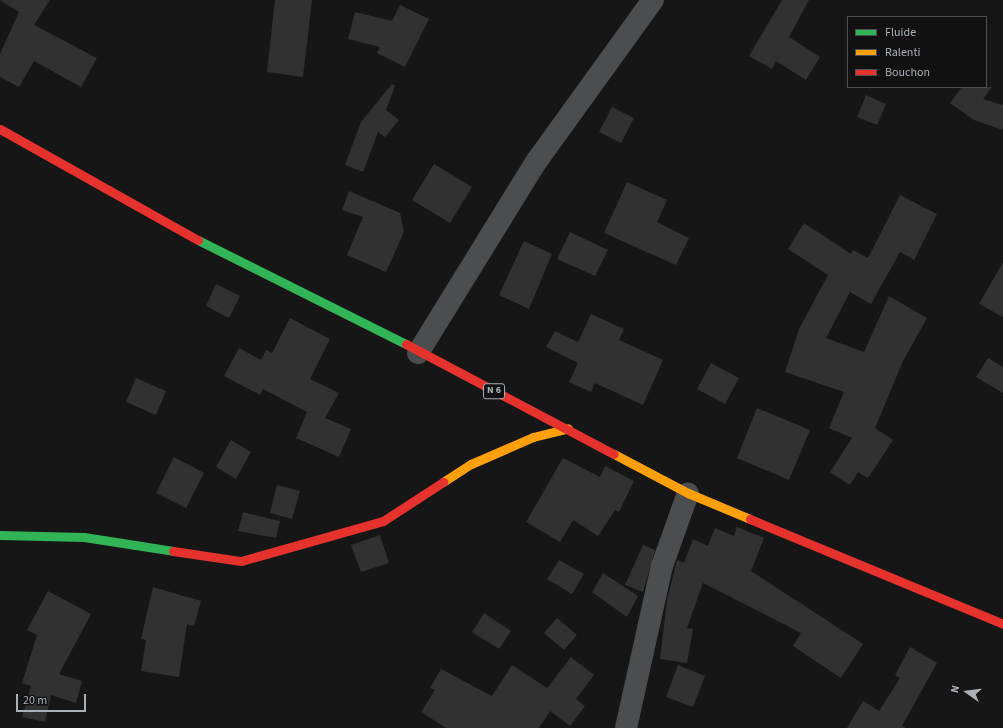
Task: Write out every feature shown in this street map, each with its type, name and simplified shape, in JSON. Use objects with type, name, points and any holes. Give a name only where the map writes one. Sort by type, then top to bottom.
[{"type":"main road","name":"N 6","points":[[0,129],[184,233],[286,280],[418,353],[568,428],[688,493],[1003,624]]},
{"type":"main road","points":[[0,535],[84,537],[241,561],[383,520],[470,464],[533,437],[568,428]]},
{"type":"street","points":[[418,353],[536,162],[653,0]]},
{"type":"street","points":[[626,728],[662,566],[688,493]]},
{"type":"building","points":[[0,0],[50,0],[34,25],[97,58],[81,87],[34,61],[19,87],[0,77],[0,54],[19,12]]},
{"type":"building","points":[[275,0],[312,0],[303,77],[267,72]]},
{"type":"building","points":[[782,0],[809,0],[789,37],[820,57],[806,80],[776,61],[772,69],[749,56]]},
{"type":"building","points":[[400,5],[429,19],[405,67],[377,53],[380,47],[348,39],[355,12],[392,21]]},
{"type":"building","points":[[392,84],[395,86],[386,110],[399,120],[385,137],[378,132],[363,172],[345,165],[361,122]]},
{"type":"building","points":[[992,87],[983,99],[1003,105],[1003,130],[974,120],[950,103],[961,88]]},
{"type":"building","points":[[866,95],[886,104],[877,125],[857,117]]},
{"type":"building","points":[[612,107],[634,118],[621,143],[599,132]]},
{"type":"building","points":[[434,164],[472,187],[450,223],[412,200]]},
{"type":"building","points":[[627,182],[667,200],[657,222],[689,238],[676,265],[604,233]]},
{"type":"building","points":[[349,191],[400,213],[404,232],[386,272],[347,255],[363,217],[342,210]]},
{"type":"building","points":[[900,195],[937,214],[914,260],[900,252],[871,304],[850,292],[826,338],[864,352],[889,296],[927,318],[903,361],[875,428],[893,440],[868,478],[858,472],[850,485],[830,472],[852,438],[829,428],[844,392],[785,372],[799,329],[828,275],[788,249],[804,223],[851,254],[853,250],[868,258]]},
{"type":"building","points":[[570,232],[608,250],[595,276],[557,259]]},
{"type":"building","points":[[524,241],[552,254],[529,309],[499,295]]},
{"type":"building","points":[[1003,262],[1003,317],[979,304]]},
{"type":"building","points":[[216,284],[240,296],[229,318],[206,306]]},
{"type":"building","points":[[591,314],[624,329],[619,340],[663,360],[643,405],[595,383],[591,392],[569,382],[578,363],[546,347],[555,331],[578,342]]},
{"type":"building","points":[[290,318],[330,339],[310,379],[339,393],[325,418],[351,429],[339,457],[296,438],[307,412],[263,389],[260,395],[224,376],[239,348],[261,360],[266,350],[272,353]]},
{"type":"building","points":[[988,358],[1003,367],[1003,393],[976,377]]},
{"type":"building","points":[[711,363],[739,378],[725,404],[697,389]]},
{"type":"building","points":[[136,378],[166,391],[156,415],[126,402]]},
{"type":"building","points":[[757,408],[810,430],[789,480],[737,458]]},
{"type":"building","points":[[231,440],[251,452],[236,479],[216,467]]},
{"type":"building","points":[[174,457],[204,473],[186,508],[156,493]]},
{"type":"building","points":[[563,458],[600,477],[605,466],[634,481],[619,512],[615,510],[598,536],[573,520],[560,542],[526,522]]},
{"type":"building","points":[[277,485],[300,491],[292,519],[270,513]]},
{"type":"building","points":[[243,512],[280,521],[276,538],[238,531]]},
{"type":"building","points":[[737,527],[764,538],[751,571],[863,644],[841,678],[793,646],[801,633],[703,583],[687,628],[693,629],[687,663],[660,659],[667,600],[677,560],[684,563],[693,539],[708,546],[715,528],[734,536]]},
{"type":"building","points":[[380,535],[389,563],[361,572],[351,545]]},
{"type":"building","points":[[643,545],[655,550],[643,592],[625,585]]},
{"type":"building","points":[[559,560],[584,574],[572,594],[547,579]]},
{"type":"building","points":[[603,573],[638,596],[627,617],[592,592]]},
{"type":"building","points":[[153,587],[201,601],[194,626],[187,624],[179,677],[141,671],[146,640],[141,639]]},
{"type":"building","points":[[48,591],[91,614],[59,674],[82,681],[76,703],[51,695],[45,722],[22,717],[31,686],[22,683],[37,635],[27,630]]},
{"type":"building","points":[[484,613],[511,631],[499,649],[472,632]]},
{"type":"building","points":[[557,618],[577,635],[564,650],[544,633]]},
{"type":"building","points":[[910,647],[937,663],[902,726],[906,728],[847,728],[863,701],[879,711],[900,678],[895,675]]},
{"type":"building","points":[[571,657],[594,675],[576,699],[585,706],[570,726],[550,711],[539,728],[446,728],[421,712],[435,690],[430,688],[441,669],[492,696],[512,665],[547,688]]},
{"type":"building","points":[[678,665],[705,676],[693,707],[666,697]]},
{"type":"traffic: fast","points":[[198,240],[406,344]]},
{"type":"traffic: fast","points":[[0,535],[84,537],[173,551]]},
{"type":"traffic: slow","points":[[443,482],[471,464],[533,437],[568,428]]},
{"type":"traffic: slow","points":[[614,454],[688,493],[750,519]]},
{"type":"traffic: jam","points":[[0,129],[198,240]]},
{"type":"traffic: jam","points":[[406,344],[614,454]]},
{"type":"traffic: jam","points":[[173,551],[241,561],[383,521],[443,482]]},
{"type":"traffic: jam","points":[[750,519],[1003,624]]}]
